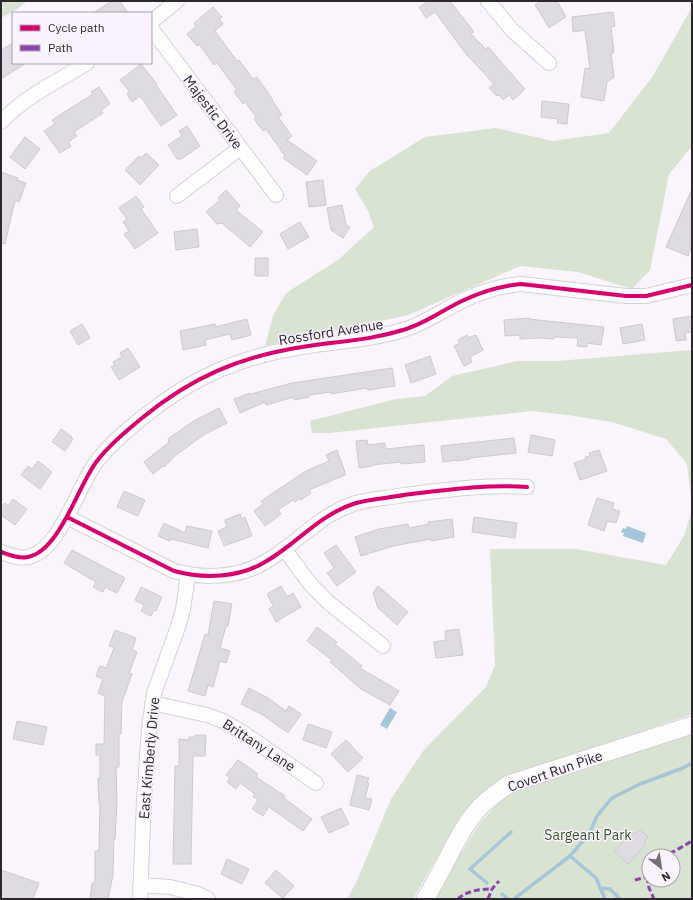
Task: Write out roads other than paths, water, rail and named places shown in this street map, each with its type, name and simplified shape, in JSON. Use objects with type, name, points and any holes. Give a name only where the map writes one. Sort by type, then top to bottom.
[{"type":"street","points":[[152,21],[177,1]]},
{"type":"street","points":[[488,1],[512,30],[549,63]]},
{"type":"street","name":"Majestic Drive","points":[[152,29],[276,195]]},
{"type":"street","points":[[1,122],[12,110],[85,64]]},
{"type":"street","points":[[176,196],[240,148]]},
{"type":"street","name":"Rossford Avenue","points":[[1,552],[20,558],[35,556],[46,548],[67,516],[96,461],[128,430],[159,404],[184,387],[218,370],[258,356],[302,347],[381,337],[405,330],[464,300],[493,288],[521,284],[626,296],[646,296],[692,286]]},
{"type":"street","points":[[67,516],[174,570],[188,575],[228,575],[247,571],[264,563],[328,515],[356,503],[376,499],[466,488],[507,486],[527,487]]},
{"type":"street","points":[[284,549],[312,586],[329,603],[383,646]]},
{"type":"street","name":"East Kimberly Drive","points":[[140,892],[144,800],[152,703],[154,693],[178,627],[183,609],[188,575]]},
{"type":"street","name":"Brittany Lane","points":[[152,703],[206,715],[223,721],[242,732],[316,783]]},
{"type":"street","name":"Covert Run Pike","points":[[425,899],[436,882],[462,833],[474,815],[491,797],[509,784],[692,725]]},
{"type":"street","points":[[140,892],[170,886],[198,894],[208,899]]},
{"type":"water","points":[[627,526],[646,533],[643,543],[623,536],[624,533],[621,532],[623,528],[626,529]]},
{"type":"water","points":[[390,708],[397,712],[387,729],[380,725]]},
{"type":"waterway","points":[[514,899],[570,856],[589,834],[597,816],[612,798],[640,784],[683,768],[692,763]]},
{"type":"waterway","points":[[487,883],[470,869],[511,832]]},
{"type":"waterway","points":[[570,856],[596,878],[605,899]]},
{"type":"waterway","points":[[601,888],[610,889],[620,899]]},
{"type":"waterway","points":[[502,894],[508,899]]},
{"type":"park label","name":"Sargeant Park","points":[[588,835]]}]
